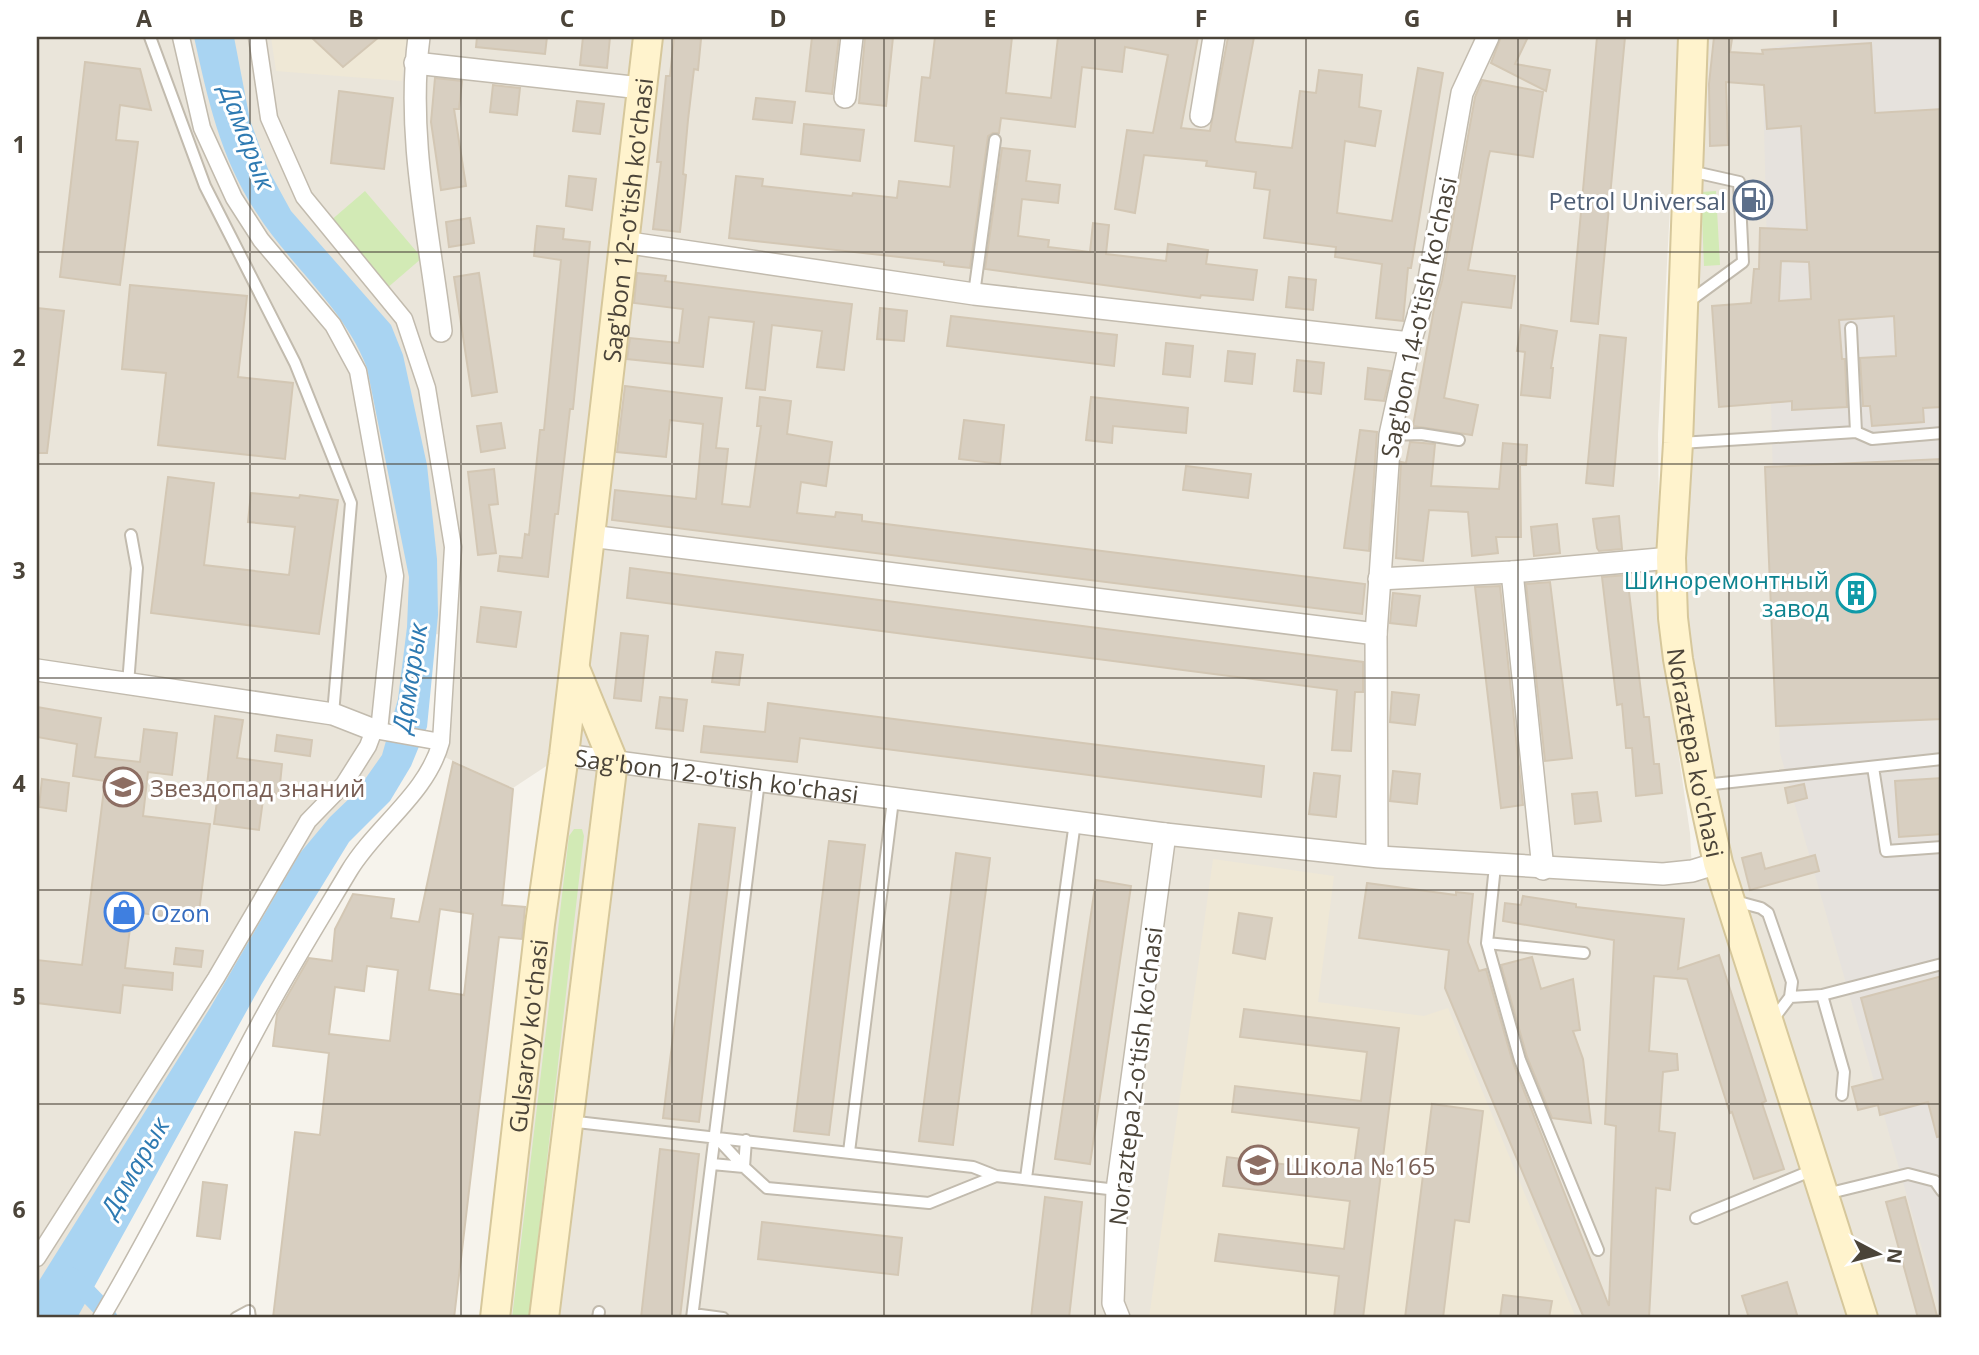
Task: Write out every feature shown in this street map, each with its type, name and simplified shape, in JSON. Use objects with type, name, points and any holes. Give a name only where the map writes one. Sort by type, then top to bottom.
[{"type":"main road","name":"Sag'bon 12-o'tish ko'chasi","points":[[564,755],[648,37]]},
{"type":"main road","name":"Noraztepa ko'chasi","points":[[1693,37],[1678,443],[1671,558],[1677,649],[1718,863],[1863,1318]]},
{"type":"main road","points":[[575,667],[613,761]]},
{"type":"main road","name":"Gulsaroy ko'chasi","points":[[495,1318],[540,924],[564,755]]},
{"type":"main road","name":"Gulsaroy ko'chasi","points":[[544,1318],[613,761]]},
{"type":"street","points":[[37,1258],[216,978],[308,821],[344,784],[377,731],[395,576],[358,371],[333,325],[261,240],[234,198],[202,128],[181,37]]},
{"type":"street","points":[[101,1318],[296,960],[362,849],[400,809],[425,777],[438,754],[441,742],[453,547],[427,388],[404,319],[304,197],[269,118],[257,37]]},
{"type":"street","points":[[419,37],[415,63],[416,136],[441,331]]},
{"type":"street","points":[[845,97],[852,37]]},
{"type":"street","points":[[1200,116],[1214,37]]},
{"type":"street","name":"Sag'bon 14-o'tish ko'chasi","points":[[1378,856],[1376,634],[1390,435],[1410,342],[1429,279],[1462,93],[1488,37]]},
{"type":"street","points":[[415,63],[641,88]]},
{"type":"street","points":[[623,242],[974,293],[1410,342]]},
{"type":"street","points":[[590,537],[1376,634]]},
{"type":"street","points":[[1379,579],[1513,572],[1671,558]]},
{"type":"street","points":[[1513,572],[1543,869]]},
{"type":"street","points":[[37,670],[333,714],[377,731],[441,742]]},
{"type":"street","name":"Sag'bon 12-o'tish ko'chasi","points":[[564,755],[1165,834],[1378,856],[1495,866],[1663,874],[1692,871],[1718,863]]},
{"type":"street","name":"Noraztepa 2-oʻtish ko'chasi","points":[[1119,1318],[1113,1303],[1117,1190],[1165,834]]},
{"type":"lane","points":[[150,37],[205,186],[295,363],[351,503],[333,714]]},
{"type":"lane","points":[[974,293],[995,140]]},
{"type":"lane","points":[[1682,307],[1743,262],[1739,182],[1687,170]]},
{"type":"lane","points":[[1851,328],[1856,432]]},
{"type":"lane","points":[[1678,443],[1856,432],[1872,439],[1942,433]]},
{"type":"lane","points":[[1390,435],[1421,434],[1459,440]]},
{"type":"lane","points":[[128,684],[137,568],[131,535]]},
{"type":"lane","points":[[1701,785],[1942,759]]},
{"type":"lane","points":[[1873,768],[1886,851],[1942,847]]},
{"type":"lane","points":[[723,1318],[692,1316],[759,781]]},
{"type":"lane","points":[[849,1152],[894,800]]},
{"type":"lane","points":[[1026,1178],[1075,822]]},
{"type":"lane","points":[[1495,866],[1487,943],[1520,1060],[1598,1250]]},
{"type":"lane","points":[[1730,900],[1761,908],[1768,913],[1791,982],[1790,997],[1770,1024]]},
{"type":"lane","points":[[1487,943],[1584,953]]},
{"type":"lane","points":[[1790,997],[1822,995],[1942,964]]},
{"type":"lane","points":[[1822,995],[1844,1072],[1842,1095]]},
{"type":"lane","points":[[568,1121],[973,1167],[996,1176],[1117,1190]]},
{"type":"lane","points":[[716,1137],[767,1188],[929,1203],[996,1176]]},
{"type":"lane","points":[[744,1167],[746,1140]]},
{"type":"lane","points":[[712,1164],[744,1167]]},
{"type":"lane","points":[[1696,1218],[1820,1182],[1908,1174],[1935,1181],[1942,1191]]},
{"type":"lane","points":[[236,1318],[249,1311],[250,1318]]},
{"type":"shaded area","points":[[37,37],[217,37],[252,161],[344,286],[415,515],[400,742],[71,1276],[108,1318],[37,1318]]},
{"type":"shaded area","points":[[219,37],[1679,37],[1658,434],[1660,626],[1690,833],[1692,871],[1718,863],[1863,1318],[495,1318],[563,755],[513,788],[438,754],[448,635],[421,633],[389,368],[286,221]]},
{"type":"shaded area","points":[[271,37],[407,37],[402,81],[276,71]]},
{"type":"shaded area","points":[[1697,37],[1942,37],[1942,1318],[1865,1318],[1729,861],[1685,622],[1678,443]]},
{"type":"shaded area","points":[[1813,37],[1942,37],[1942,1318],[1780,753],[1762,50]]},
{"type":"shaded area","points":[[1213,859],[1334,876],[1318,1002],[1424,1016],[1448,1008],[1576,1318],[1149,1318]]},
{"type":"green space","points":[[365,191],[422,258],[386,289],[329,222]]},
{"type":"green space","points":[[1716,191],[1720,265],[1704,266],[1701,192]]},
{"type":"green space","points":[[574,829],[582,829],[584,836],[529,1318],[512,1318],[569,836]]},
{"type":"water","name":"Дамарык","points":[[194,37],[234,37],[250,120],[268,169],[291,211],[391,325],[403,355],[427,465],[437,559],[438,615],[427,727],[411,766],[390,801],[349,842],[261,985],[77,1318],[37,1318],[37,1284],[210,1008],[300,853],[330,817],[356,792],[382,755],[398,699],[407,627],[409,577],[367,368],[345,325],[270,232],[233,170],[217,127]]},
{"type":"building","points":[[311,37],[379,37],[343,67]]},
{"type":"building","points":[[477,37],[547,37],[545,54],[476,47]]},
{"type":"building","points":[[583,37],[610,37],[607,68],[580,65]]},
{"type":"building","points":[[674,37],[701,39],[698,70],[694,69],[688,120],[680,232],[653,229],[661,162],[657,162],[666,76],[670,76]]},
{"type":"building","points":[[812,37],[839,37],[832,94],[806,91]]},
{"type":"building","points":[[865,37],[893,37],[886,106],[859,103]]},
{"type":"building","points":[[935,37],[1012,37],[1006,93],[1051,98],[1058,37],[1198,37],[1181,128],[1210,131],[1228,37],[1254,37],[1236,142],[1292,148],[1300,91],[1316,93],[1319,70],[1362,75],[1359,107],[1381,111],[1375,146],[1345,141],[1337,213],[1392,221],[1418,68],[1443,73],[1411,268],[1408,268],[1403,321],[1376,318],[1382,264],[1335,257],[1336,247],[1264,238],[1270,190],[1254,188],[1256,172],[1206,166],[1207,161],[1144,155],[1135,213],[1115,209],[1127,130],[1153,133],[1168,55],[1125,47],[1122,72],[1082,67],[1075,127],[1001,118],[999,133],[988,136],[970,268],[944,265],[944,262],[729,238],[736,176],[763,179],[762,186],[852,196],[853,193],[897,198],[899,181],[950,187],[954,146],[915,141],[922,77],[930,78]]},
{"type":"building","points":[[1501,37],[1528,37],[1515,64],[1550,70],[1546,91],[1491,63]]},
{"type":"building","points":[[1597,37],[1625,37],[1598,324],[1571,321]]},
{"type":"building","points":[[1714,37],[1732,39],[1730,52],[1763,54],[1762,50],[1871,43],[1875,113],[1942,109],[1942,407],[1923,408],[1924,422],[1872,426],[1870,406],[1863,406],[1860,358],[1896,356],[1894,316],[1839,320],[1842,359],[1845,359],[1847,407],[1792,410],[1792,401],[1719,407],[1712,306],[1751,303],[1754,269],[1759,269],[1760,228],[1807,230],[1801,126],[1767,129],[1764,85],[1726,82],[1728,145],[1710,146],[1709,84]],"holes":[[[1781,261],[1809,262],[1811,299],[1779,301]]]},
{"type":"building","points":[[85,62],[140,69],[151,110],[120,105],[116,140],[138,142],[120,285],[60,277]]},
{"type":"building","points":[[435,78],[462,81],[459,109],[454,109],[466,186],[441,190],[431,122]]},
{"type":"building","points":[[1482,80],[1543,92],[1533,157],[1490,151],[1488,159],[1468,270],[1515,276],[1511,308],[1462,302],[1444,398],[1478,405],[1472,435],[1413,426],[1475,97]]},
{"type":"building","points":[[493,85],[520,88],[517,115],[490,112]]},
{"type":"building","points":[[339,91],[393,98],[384,169],[331,163]]},
{"type":"building","points":[[756,98],[795,102],[792,123],[753,119]]},
{"type":"building","points":[[577,101],[604,104],[600,134],[573,131]]},
{"type":"building","points":[[804,124],[864,130],[860,161],[801,154]]},
{"type":"building","points":[[1002,148],[1030,151],[1026,181],[1060,185],[1058,203],[1022,199],[1018,236],[1049,240],[1048,247],[1090,252],[1093,223],[1109,225],[1106,254],[1166,261],[1168,244],[1208,250],[1206,264],[1257,270],[1253,300],[1201,295],[1200,298],[985,269]]},
{"type":"building","points":[[569,176],[596,179],[592,210],[566,206]]},
{"type":"building","points":[[470,218],[474,243],[449,247],[446,222]]},
{"type":"building","points":[[537,226],[564,229],[563,239],[590,242],[573,409],[570,409],[548,577],[498,571],[500,556],[522,558],[525,534],[529,535],[540,430],[544,430],[561,260],[534,256]]},
{"type":"building","points":[[479,273],[497,392],[472,396],[454,277]]},
{"type":"building","points":[[637,273],[666,276],[665,281],[852,304],[844,370],[817,367],[822,331],[772,325],[765,390],[746,388],[754,322],[709,317],[703,367],[627,359],[630,338],[679,343],[683,309],[634,303]]},
{"type":"building","points":[[1289,277],[1316,280],[1313,310],[1286,307]]},
{"type":"building","points":[[130,285],[247,296],[238,377],[293,383],[285,459],[158,445],[166,373],[122,369]]},
{"type":"building","points":[[37,308],[64,311],[47,453],[37,453]]},
{"type":"building","points":[[880,308],[907,311],[904,341],[877,339]]},
{"type":"building","points":[[951,316],[1117,335],[1114,366],[947,346]]},
{"type":"building","points":[[1521,325],[1557,331],[1551,368],[1550,398],[1521,395],[1525,352],[1517,351]]},
{"type":"building","points":[[1600,335],[1626,338],[1613,486],[1586,483]]},
{"type":"building","points":[[1166,343],[1193,346],[1190,377],[1163,374]]},
{"type":"building","points":[[1228,351],[1255,354],[1252,384],[1225,381]]},
{"type":"building","points":[[1297,360],[1324,363],[1321,394],[1294,391]]},
{"type":"building","points":[[1368,368],[1391,371],[1384,401],[1365,399]]},
{"type":"building","points":[[625,386],[722,398],[716,448],[728,449],[722,504],[750,507],[761,426],[757,426],[760,397],[791,401],[787,434],[832,442],[826,486],[801,482],[797,513],[835,517],[836,512],[862,515],[862,521],[1365,584],[1362,614],[612,520],[615,490],[696,499],[703,424],[670,420],[666,457],[617,452]]},
{"type":"building","points":[[1091,397],[1188,408],[1186,433],[1113,426],[1112,443],[1086,440]]},
{"type":"building","points":[[964,420],[1004,425],[1000,464],[959,459]]},
{"type":"building","points":[[501,423],[505,448],[481,452],[477,426]]},
{"type":"building","points":[[1360,430],[1377,432],[1369,551],[1344,548]]},
{"type":"building","points":[[1410,442],[1435,444],[1431,486],[1499,489],[1503,443],[1527,445],[1526,465],[1520,465],[1521,537],[1496,537],[1498,553],[1472,556],[1468,512],[1429,510],[1423,561],[1396,558],[1401,462],[1406,463]]},
{"type":"building","name":"Шиноремонтный завод","points":[[1942,459],[1942,719],[1776,726],[1765,467]]},
{"type":"building","points":[[1186,466],[1251,474],[1248,498],[1183,490]]},
{"type":"building","points":[[494,469],[498,504],[489,505],[496,553],[478,555],[468,472]]},
{"type":"building","points":[[168,477],[214,483],[204,565],[289,575],[295,527],[248,522],[251,493],[338,500],[319,634],[151,613]]},
{"type":"building","points":[[1619,516],[1622,549],[1599,551],[1593,519]]},
{"type":"building","points":[[1557,524],[1560,553],[1534,556],[1531,527]]},
{"type":"building","points":[[630,568],[1363,662],[1363,692],[1355,692],[1351,751],[1332,750],[1337,690],[627,598]]},
{"type":"building","points":[[1627,575],[1644,717],[1649,717],[1654,764],[1659,764],[1662,793],[1636,796],[1632,748],[1626,748],[1622,704],[1617,705],[1602,577]]},
{"type":"building","points":[[1550,582],[1572,758],[1545,761],[1526,584]]},
{"type":"building","points":[[1500,586],[1523,805],[1501,808],[1475,587]]},
{"type":"building","points":[[1393,593],[1420,596],[1416,626],[1390,623]]},
{"type":"building","points":[[481,607],[521,612],[516,647],[477,642]]},
{"type":"building","points":[[621,633],[648,636],[641,701],[614,698]]},
{"type":"building","points":[[716,652],[743,655],[739,685],[712,682]]},
{"type":"building","points":[[1392,692],[1419,695],[1415,725],[1390,722]]},
{"type":"building","points":[[660,697],[687,700],[683,731],[656,728]]},
{"type":"building","points":[[768,703],[1264,766],[1261,797],[800,738],[797,762],[701,752],[704,726],[765,732]]},
{"type":"building","points":[[37,707],[101,718],[95,757],[140,762],[144,729],[177,733],[172,775],[148,772],[143,816],[210,824],[198,920],[132,912],[125,968],[173,973],[172,990],[123,985],[120,1013],[37,1003],[37,960],[82,965],[105,781],[73,776],[77,744],[37,737]]},
{"type":"building","points":[[215,716],[243,720],[237,758],[282,764],[279,794],[264,792],[259,830],[214,824],[219,786],[207,785]]},
{"type":"building","points":[[277,735],[312,740],[310,756],[275,751]]},
{"type":"building","points":[[453,762],[513,789],[502,905],[525,907],[522,939],[499,937],[454,1318],[273,1318],[295,1132],[320,1135],[329,1053],[273,1046],[277,1014],[309,958],[332,961],[335,929],[353,894],[394,899],[391,918],[419,922]],"holes":[[[440,909],[473,914],[464,995],[429,990]],[[367,966],[398,970],[390,1041],[329,1034],[335,987],[364,991]]]},
{"type":"building","points":[[1393,771],[1420,774],[1417,804],[1390,801]]},
{"type":"building","points":[[1314,773],[1340,776],[1336,817],[1309,814]]},
{"type":"building","points":[[1942,778],[1942,834],[1899,837],[1895,781]]},
{"type":"building","points":[[42,779],[69,783],[66,811],[39,807]]},
{"type":"building","points":[[1804,784],[1807,798],[1788,803],[1785,788]]},
{"type":"building","points":[[1597,792],[1601,821],[1575,824],[1572,794]]},
{"type":"building","points":[[699,824],[735,828],[699,1122],[663,1118]]},
{"type":"building","points":[[829,841],[865,845],[829,1135],[794,1131]]},
{"type":"building","points":[[956,853],[990,858],[953,1145],[919,1141]]},
{"type":"building","points":[[1761,853],[1765,869],[1815,855],[1819,871],[1750,890],[1742,858]]},
{"type":"building","points":[[1096,880],[1131,886],[1090,1164],[1055,1159]]},
{"type":"building","points":[[1367,883],[1456,895],[1456,892],[1473,894],[1468,942],[1479,971],[1486,969],[1513,1063],[1609,1306],[1616,1126],[1605,1124],[1614,940],[1503,921],[1505,903],[1521,905],[1523,896],[1576,904],[1576,907],[1684,919],[1678,969],[1719,955],[1766,1101],[1762,1103],[1784,1169],[1754,1179],[1687,979],[1654,976],[1649,1051],[1677,1054],[1678,1070],[1663,1072],[1659,1131],[1675,1133],[1670,1190],[1656,1188],[1649,1318],[1584,1318],[1445,988],[1449,950],[1359,938]]},
{"type":"building","points":[[1239,913],[1272,918],[1265,959],[1233,953]]},
{"type":"building","points":[[176,948],[203,951],[201,967],[174,964]]},
{"type":"building","points":[[1532,957],[1541,989],[1573,979],[1580,1030],[1573,1031],[1583,1059],[1591,1123],[1552,1118],[1527,1057],[1501,965]]},
{"type":"building","points":[[1942,976],[1942,1136],[1937,1137],[1928,1102],[1880,1115],[1878,1105],[1858,1110],[1852,1087],[1883,1079],[1861,998]]},
{"type":"building","name":"Школа №165","points":[[1244,1009],[1399,1028],[1363,1318],[1334,1318],[1339,1276],[1215,1261],[1219,1234],[1344,1249],[1350,1201],[1223,1186],[1227,1157],[1353,1173],[1359,1128],[1232,1112],[1235,1086],[1361,1101],[1367,1052],[1240,1037]]},
{"type":"building","name":"Школа №165","points":[[1432,1104],[1483,1111],[1469,1222],[1455,1220],[1443,1318],[1405,1318]]},
{"type":"building","points":[[660,1149],[699,1154],[680,1318],[641,1318]]},
{"type":"building","points":[[203,1182],[227,1185],[220,1239],[197,1236]]},
{"type":"building","points":[[1045,1197],[1082,1202],[1069,1318],[1031,1318]]},
{"type":"building","points":[[1905,1197],[1937,1316],[1918,1318],[1886,1202]]},
{"type":"building","points":[[762,1222],[902,1238],[898,1275],[758,1259]]},
{"type":"building","points":[[1787,1282],[1798,1318],[1749,1318],[1742,1296]]},
{"type":"building","points":[[1503,1295],[1552,1301],[1549,1318],[1500,1318]]},
{"type":"waterway","points":[[72,1277],[108,1318]]},
{"type":"place","name":"Petrol Universal","points":[[1753,200]]},
{"type":"place","name":"Шиноремонтный завод","points":[[1856,593]]},
{"type":"place","name":"Звездопад знаний","points":[[123,787]]},
{"type":"place","name":"Ozon","points":[[124,912]]},
{"type":"place","name":"Школа №165","points":[[1258,1165]]}]
